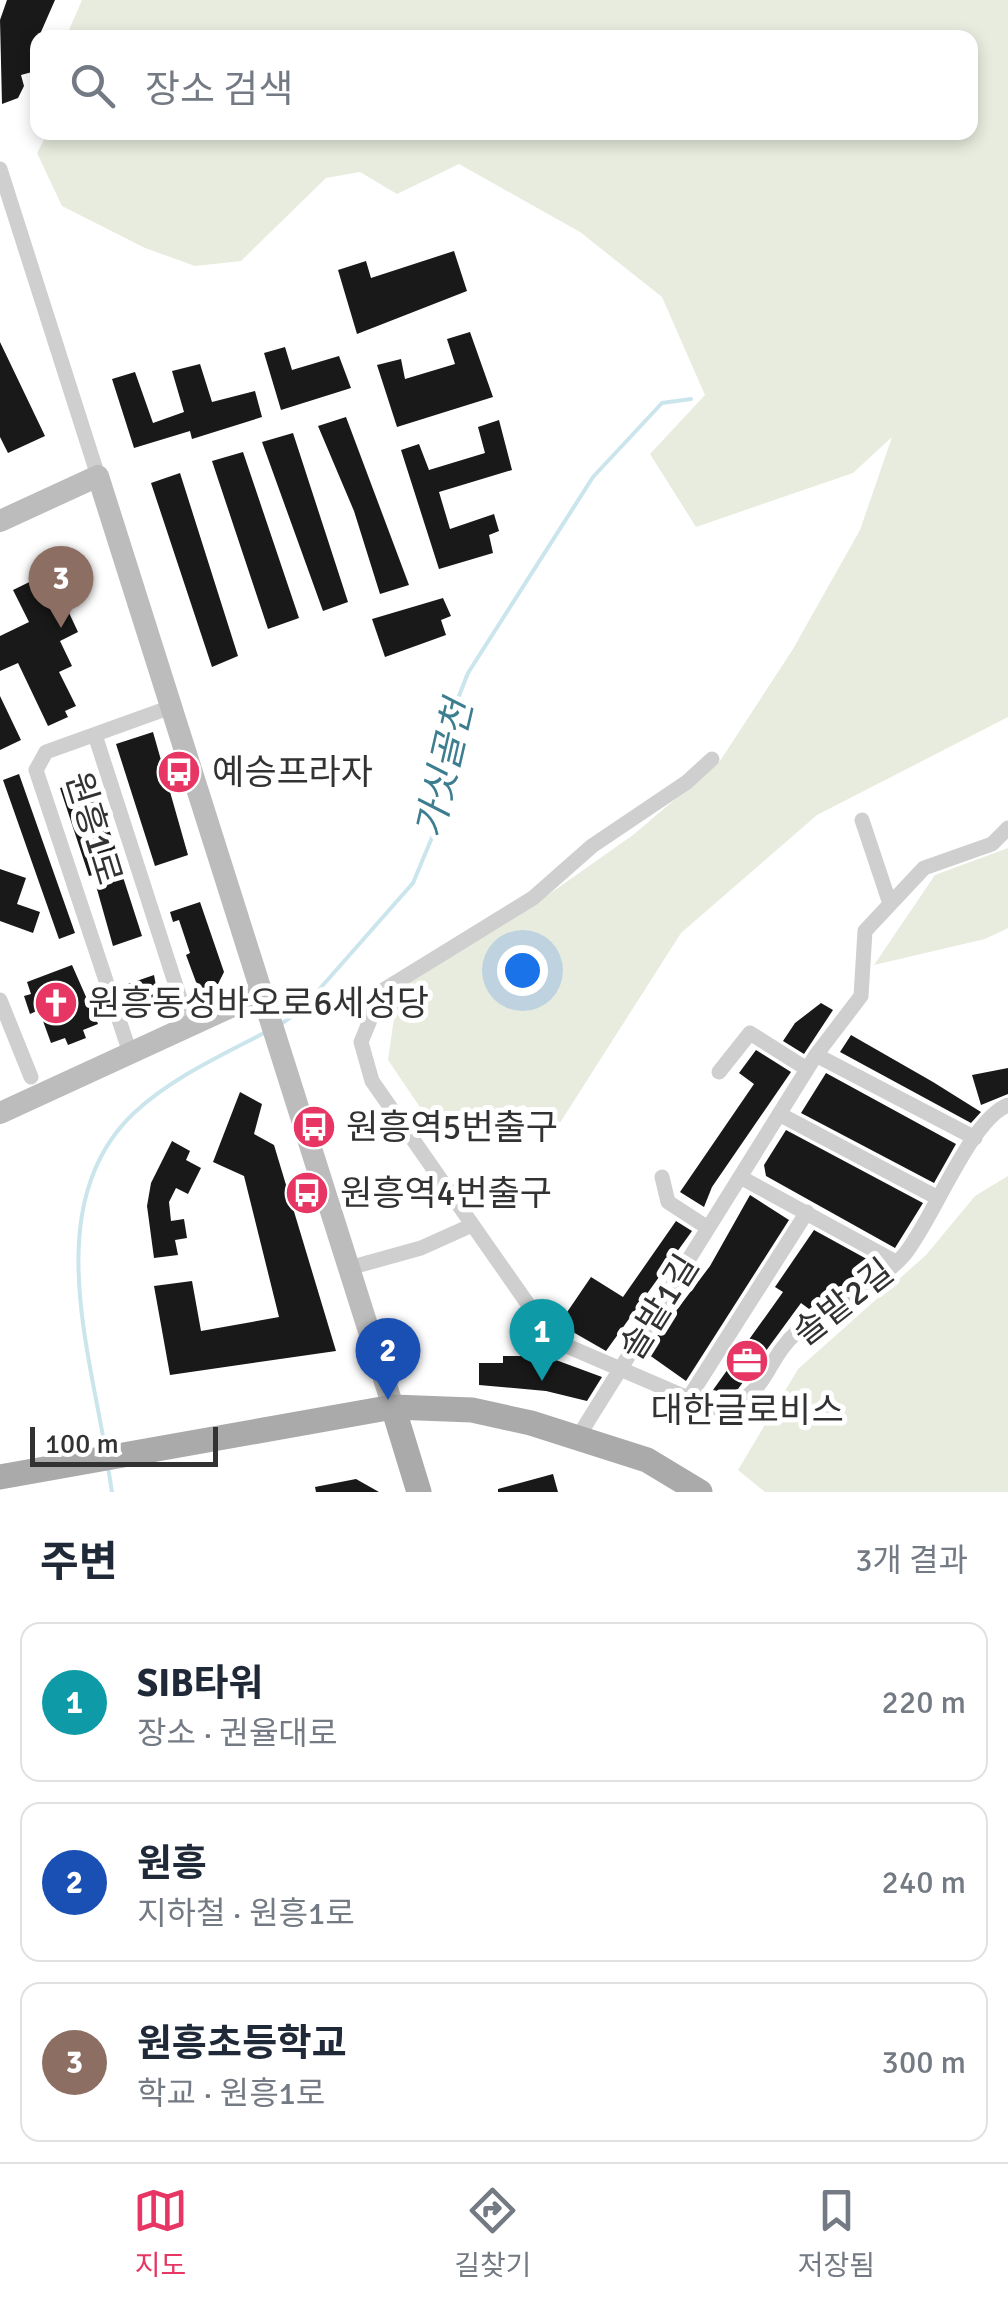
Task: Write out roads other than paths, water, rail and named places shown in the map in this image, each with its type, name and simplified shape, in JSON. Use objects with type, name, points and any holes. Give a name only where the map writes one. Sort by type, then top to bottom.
[{"type":"main road","points":[[394,1408],[420,1492]]},
{"type":"main road","points":[[0,1477],[394,1408],[472,1410],[578,1437],[646,1460],[700,1492]]},
{"type":"street","points":[[0,169],[394,1408]]},
{"type":"street","points":[[0,520],[98,476]]},
{"type":"street","name":"원흥1로","points":[[130,1053],[36,770],[46,752],[171,708]]},
{"type":"street","points":[[95,735],[188,1026]]},
{"type":"street","name":"솔밭2길","points":[[712,759],[687,782],[592,846],[533,898],[382,992],[361,1042],[372,1081],[552,1340],[618,1372],[711,1408],[736,1406],[757,1390],[798,1331],[896,1262],[975,1138],[998,1108],[1008,1105]]},
{"type":"street","points":[[862,820],[890,904]]},
{"type":"street","name":"솔밭1길","points":[[578,1437],[812,1062],[861,996],[864,930],[924,868],[992,844],[1008,828]]},
{"type":"street","points":[[0,1113],[261,993]]},
{"type":"street","points":[[0,1000],[31,1077]]},
{"type":"street","points":[[719,1072],[750,1034],[975,1138]]},
{"type":"street","points":[[779,1114],[938,1198]]},
{"type":"street","points":[[740,1177],[896,1262]]},
{"type":"street","points":[[662,1178],[668,1202],[708,1228]]},
{"type":"street","name":"솔밭2길","points":[[688,1399],[807,1212]]},
{"type":"street","points":[[349,1268],[435,1243],[470,1226]]},
{"type":"waterway","name":"가싯골천","points":[[281,1024],[301,1010],[413,883],[433,835],[447,726],[468,673],[593,477],[662,403],[691,399]]},
{"type":"waterway","name":"가싯골천","points":[[105,1448],[82,1318],[79,1273],[80,1229],[89,1187],[106,1148],[134,1113],[179,1079],[264,1033]]},
{"type":"waterway","name":"가싯골천","points":[[108,1467],[112,1492]]},
{"type":"place","name":"원흥초등학교","points":[[61,628]]},
{"type":"place","name":"예승프라자","points":[[179,772]]},
{"type":"place","name":"원흥동성바오로6세성당","points":[[56,1003]]},
{"type":"place","name":"원흥역5번출구","points":[[314,1127]]},
{"type":"place","name":"원흥역4번출구","points":[[307,1193]]},
{"type":"place","name":"대한글로비스","points":[[747,1361]]},
{"type":"place","name":"SIB타워","points":[[542,1381]]},
{"type":"place","name":"원흥","points":[[388,1400]]}]
